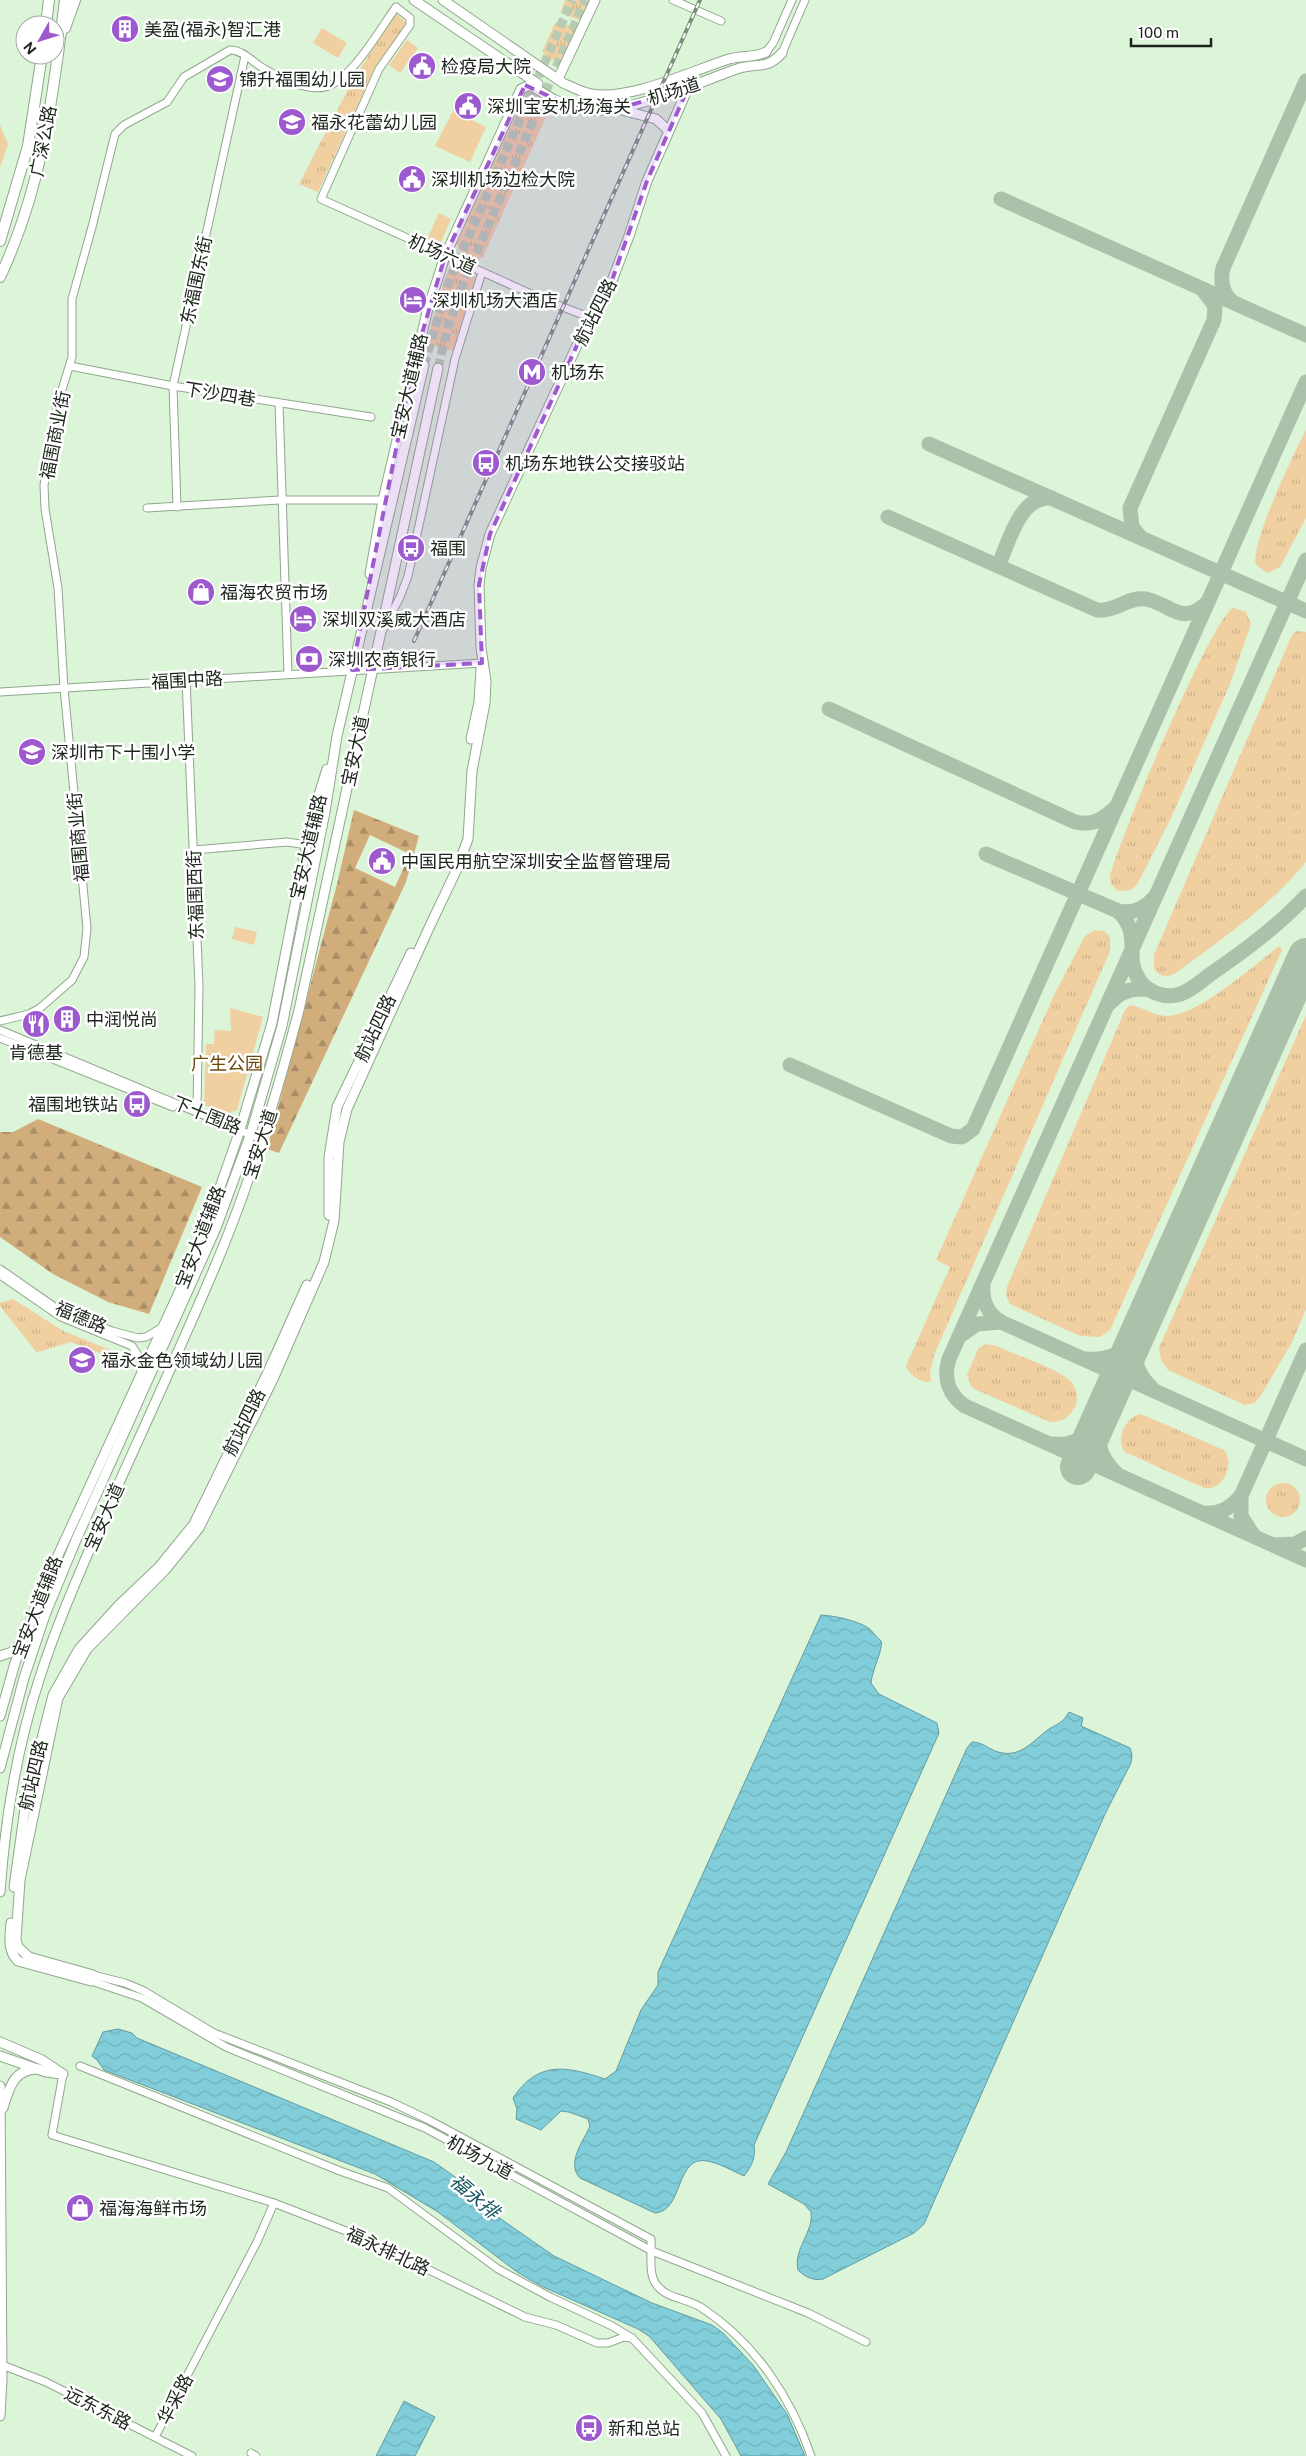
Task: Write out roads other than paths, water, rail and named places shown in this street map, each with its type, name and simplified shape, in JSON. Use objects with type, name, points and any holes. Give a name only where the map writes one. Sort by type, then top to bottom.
[{"type":"highway","points":[[47,15],[49,0]]},
{"type":"highway","name":"广深公路","points":[[63,15],[65,0]]},
{"type":"highway","points":[[65,27],[75,0]]},
{"type":"highway","name":"广深公路","points":[[0,241],[28,146],[40,65]]},
{"type":"highway","name":"广深公路","points":[[0,277],[26,215],[39,168],[56,65]]},
{"type":"main road","name":"机场道","points":[[414,0],[568,105],[586,110],[617,109],[688,88],[740,68],[766,66],[782,53]]},
{"type":"main road","name":"机场道","points":[[443,0],[558,79],[581,92],[594,95],[639,89],[735,57],[766,52]]},
{"type":"main road","points":[[558,79],[595,0]]},
{"type":"main road","points":[[684,75],[688,88]]},
{"type":"main road","name":"宝安大道辅路","points":[[367,604],[374,548],[383,500],[414,364],[445,256],[523,87],[530,85],[549,97],[568,105]]},
{"type":"main road","name":"航站四路","points":[[92,1978],[18,1961],[12,1954],[10,1942],[15,1876],[26,1801],[52,1695],[79,1650],[119,1605],[159,1567],[194,1524],[268,1372],[319,1259],[329,1216],[329,1157],[337,1107],[452,869],[462,838],[466,816],[466,770],[479,702],[482,663],[480,568],[490,534],[591,318],[617,270],[630,236],[639,201],[688,88]]},
{"type":"main road","points":[[617,109],[656,119],[669,131]]},
{"type":"main road","name":"宝安大道","points":[[0,1768],[24,1678],[45,1615],[76,1540],[194,1277],[251,1135],[282,1026],[325,812],[337,736],[367,604],[391,513],[424,365]]},
{"type":"main road","name":"宝安大道","points":[[0,1892],[2,1861],[17,1770],[38,1682],[61,1615],[214,1269],[263,1140],[298,1010],[438,368]]},
{"type":"main road","name":"宝安大道辅路","points":[[0,1716],[24,1639],[58,1553],[196,1254],[240,1131],[272,1023],[312,817],[337,736]]},
{"type":"main road","points":[[194,1277],[209,1217]]},
{"type":"main road","points":[[0,1656],[12,1652],[24,1639]]},
{"type":"main road","points":[[0,1682],[6,1693]]},
{"type":"main road","points":[[0,2042],[42,2060],[63,2074]]},
{"type":"main road","points":[[0,2056],[39,2070],[63,2074]]},
{"type":"main road","points":[[1,2115],[15,2078],[22,2072],[39,2070]]},
{"type":"main road","points":[[0,2086],[2,2365],[0,2416]]},
{"type":"street","points":[[672,0],[721,21]]},
{"type":"street","points":[[766,52],[773,43],[792,0]]},
{"type":"street","points":[[782,53],[805,0]]},
{"type":"street","name":"福围商业街","points":[[0,1021],[28,1014],[46,1004],[72,980],[84,957],[87,928],[64,688],[58,588],[44,510],[44,485],[58,403],[70,366],[72,299],[115,134],[124,125],[167,102],[184,77],[217,57],[233,50],[268,71],[300,84],[318,87],[332,84],[354,64],[396,7],[410,18],[410,26],[379,69],[321,199]]},
{"type":"street","name":"东福围东街","points":[[177,507],[173,386],[245,56]]},
{"type":"street","name":"机场六道","points":[[321,199],[445,256],[591,318]]},
{"type":"street","points":[[379,640],[408,576],[455,359],[482,272]]},
{"type":"street","name":"下沙四巷","points":[[70,366],[173,386],[371,417]]},
{"type":"street","points":[[279,403],[280,500],[288,674]]},
{"type":"street","points":[[147,508],[280,500],[383,500]]},
{"type":"street","name":"福围中路","points":[[0,692],[186,679],[482,663]]},
{"type":"street","name":"东福围西街","points":[[186,679],[199,986],[197,1111]]},
{"type":"street","points":[[194,850],[287,842],[307,845]]},
{"type":"street","name":"下十围路","points":[[0,1030],[197,1111],[240,1131]]},
{"type":"street","name":"下十围路","points":[[0,1038],[263,1140]]},
{"type":"street","name":"福德路","points":[[0,1269],[60,1310],[121,1338],[132,1346],[138,1352],[141,1360],[141,1375]]},
{"type":"street","name":"福德路","points":[[0,1275],[50,1311],[71,1322],[121,1338],[146,1337],[161,1328],[166,1321]]},
{"type":"street","name":"机场九道","points":[[92,1978],[125,1983],[144,1991],[214,2033],[422,2117],[651,2239],[652,2251]]},
{"type":"street","name":"机场九道","points":[[92,1978],[142,1998],[226,2047],[425,2128],[652,2251],[808,2313],[866,2342]]},
{"type":"street","points":[[80,2066],[340,2171],[388,2188],[498,2269],[550,2297],[612,2326],[632,2338],[695,2404],[715,2433],[726,2456]]},
{"type":"street","name":"福永排北路","points":[[63,2074],[52,2135],[274,2203],[364,2238],[525,2317],[556,2325],[597,2343],[608,2344],[624,2338],[632,2338]]},
{"type":"street","name":"华采路","points":[[155,2437],[257,2242],[274,2203]]},
{"type":"street","points":[[652,2251],[654,2282],[660,2290],[669,2296],[686,2299],[715,2317],[737,2337],[767,2370],[790,2407],[811,2456]]},
{"type":"street","name":"远东东路","points":[[2,2365],[46,2382],[192,2456]]},
{"type":"water","points":[[821,1615],[851,1620],[871,1630],[881,1641],[881,1644],[871,1683],[879,1694],[937,1723],[939,1733],[754,2145],[754,2157],[749,2169],[744,2176],[712,2162],[697,2161],[689,2166],[684,2174],[671,2203],[664,2210],[655,2213],[580,2178],[576,2172],[575,2159],[590,2126],[588,2119],[561,2111],[541,2130],[516,2119],[517,2109],[513,2098],[523,2085],[533,2077],[555,2069],[579,2071],[605,2079],[616,2071],[641,2010],[658,1985],[658,1972]]},
{"type":"water","points":[[1069,1712],[1083,1718],[1081,1726],[1130,1748],[1132,1755],[1131,1763],[1105,1814],[924,2224],[914,2233],[823,2279],[809,2278],[798,2270],[797,2262],[810,2227],[811,2212],[804,2204],[768,2184],[786,2152],[967,1748],[972,1742],[1005,1753],[1024,1749],[1061,1722]]},
{"type":"water","name":"福永排","points":[[118,2029],[132,2033],[137,2038],[434,2162],[465,2184],[498,2217],[554,2256],[652,2303],[712,2325],[723,2333],[753,2365],[787,2414],[805,2456],[741,2456],[721,2419],[649,2336],[638,2329],[541,2286],[517,2272],[438,2212],[375,2174],[104,2070],[92,2056],[103,2032]]},
{"type":"water","points":[[404,2401],[435,2417],[415,2456],[376,2456]]},
{"type":"tunnel","points":[[424,365],[448,284],[572,0]]},
{"type":"tunnel","points":[[438,368],[448,327],[464,282],[585,0]]},
{"type":"railway","points":[[414,641],[700,0]]},
{"type":"place","name":"美盈(福永)智汇港","points":[[125,29]]},
{"type":"place","name":"检疫局大院","points":[[422,66]]},
{"type":"place","name":"锦升福围幼儿园","points":[[220,79]]},
{"type":"place","name":"深圳宝安机场海关","points":[[468,106]]},
{"type":"place","name":"福永花蕾幼儿园","points":[[292,122]]},
{"type":"place","name":"深圳机场边检大院","points":[[412,179]]},
{"type":"place","name":"深圳机场大酒店","points":[[413,300]]},
{"type":"place","name":"机场东","points":[[532,372]]},
{"type":"place","name":"机场东地铁公交接驳站","points":[[486,463]]},
{"type":"place","name":"福围","points":[[411,548]]},
{"type":"place","name":"福海农贸市场","points":[[201,592]]},
{"type":"place","name":"深圳双溪威大酒店","points":[[303,619]]},
{"type":"place","name":"深圳农商银行","points":[[309,659]]},
{"type":"place","name":"深圳市下十围小学","points":[[32,752]]},
{"type":"place","name":"中国民用航空深圳安全监督管理局","points":[[382,861]]},
{"type":"place","name":"中润悦尚","points":[[67,1019]]},
{"type":"place","name":"肯德基","points":[[36,1024]]},
{"type":"place","name":"福围地铁站","points":[[137,1104]]},
{"type":"place","name":"福永金色领域幼儿园","points":[[82,1360]]},
{"type":"place","name":"福海海鲜市场","points":[[80,2208]]},
{"type":"place","name":"新和总站","points":[[589,2428]]},
{"type":"park label","name":"广生公园","points":[[227,1063]]}]
